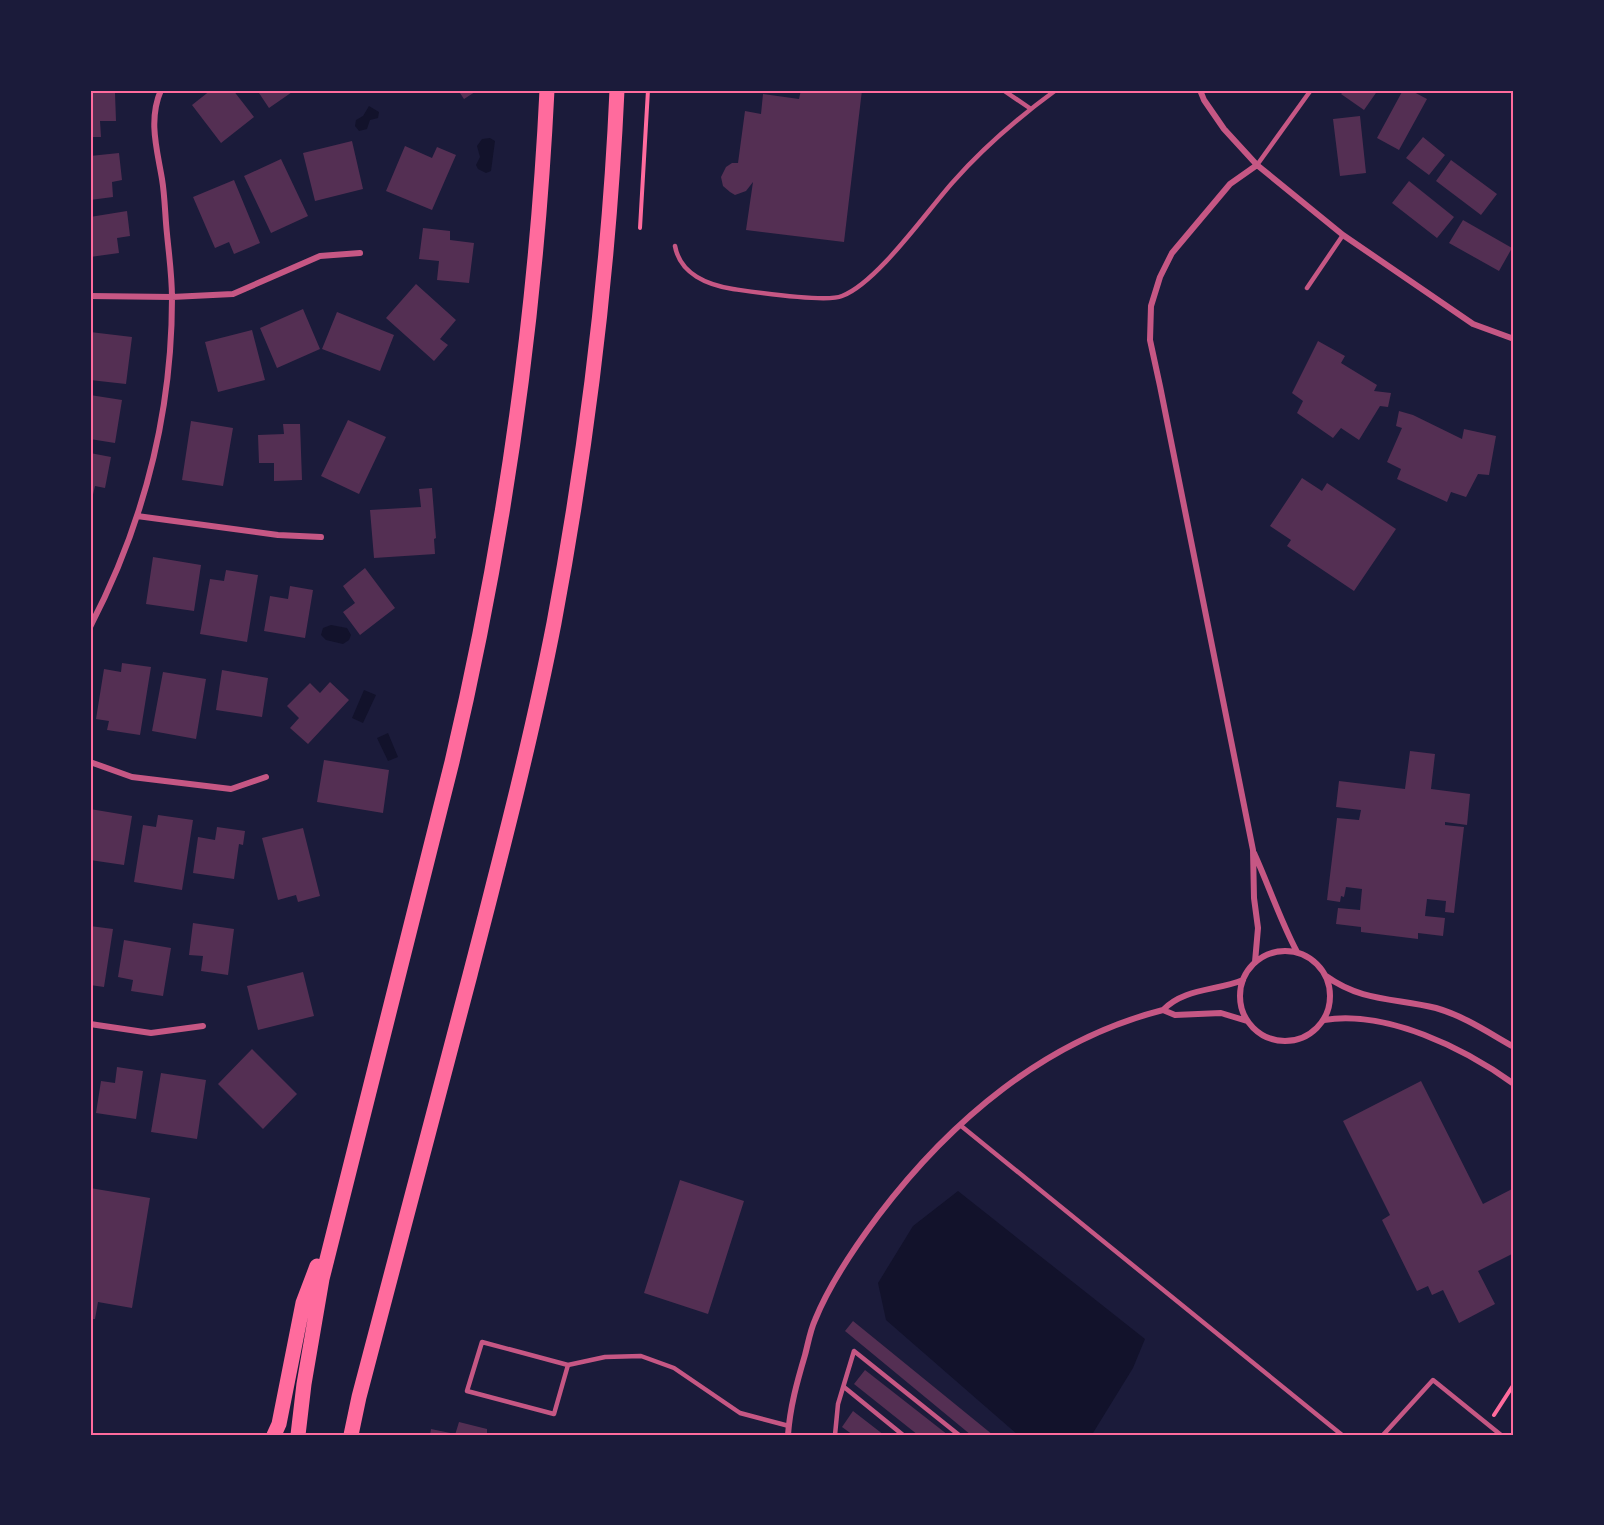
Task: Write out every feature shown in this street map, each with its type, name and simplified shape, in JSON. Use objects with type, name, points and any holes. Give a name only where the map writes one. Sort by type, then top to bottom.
[{"type":"main road","points":[[298,1435],[312,1333],[337,1215],[455,752],[490,581],[513,440],[530,308],[547,90]]},
{"type":"main road","points":[[351,1435],[506,834],[553,624],[574,507],[592,384],[606,261],[617,90]]},
{"type":"main road","points":[[274,1435],[279,1424],[303,1303],[337,1215]]},
{"type":"street","points":[[90,627],[102,603],[136,516],[154,463],[165,398],[172,297],[162,180],[153,136],[156,102],[161,90]]},
{"type":"street","points":[[1200,90],[1204,100],[1224,129],[1257,165],[1342,235],[1473,324],[1514,339]]},
{"type":"street","points":[[1257,165],[1230,184],[1172,253],[1160,277],[1151,306],[1150,340],[1253,850],[1254,898],[1258,928],[1255,962],[1243,981],[1240,994],[1247,1021],[1267,1038],[1293,1041],[1305,1037],[1316,1030],[1324,1020],[1329,1005],[1330,990],[1326,976]]},
{"type":"street","points":[[90,296],[172,297],[233,294],[320,256],[360,253]]},
{"type":"street","points":[[136,516],[278,535],[321,537]]},
{"type":"street","points":[[90,762],[132,777],[231,789],[266,777]]},
{"type":"street","points":[[1253,850],[1281,922],[1297,952]]},
{"type":"street","points":[[1255,962],[1275,952],[1297,952],[1308,957],[1326,976],[1340,986],[1367,997],[1422,1005],[1457,1016],[1514,1047]]},
{"type":"street","points":[[788,1435],[791,1404],[814,1322],[828,1292],[846,1261],[886,1206],[927,1157],[960,1125],[1020,1077],[1069,1046],[1119,1023],[1163,1010],[1172,1000],[1185,994],[1243,981]]},
{"type":"street","points":[[1163,1010],[1175,1015],[1221,1013],[1247,1021]]},
{"type":"street","points":[[1324,1020],[1362,1018],[1416,1032],[1474,1058],[1514,1084]]},
{"type":"street","points":[[90,1024],[152,1033],[203,1026]]},
{"type":"lane","points":[[1003,90],[1031,109]]},
{"type":"lane","points":[[675,246],[677,256],[685,266],[695,276],[707,282],[741,290],[822,298],[842,296],[852,291],[878,270],[955,180],[1031,109],[1056,90]]},
{"type":"lane","points":[[1257,165],[1311,90]]},
{"type":"lane","points":[[1307,288],[1342,235]]},
{"type":"lane","points":[[960,1125],[1342,1435]]},
{"type":"lane","points":[[568,1365],[554,1414],[467,1391],[482,1342],[568,1365],[605,1357],[641,1356],[674,1368],[740,1413],[789,1426]]},
{"type":"lane","points":[[837,1434],[838,1404],[854,1351],[959,1435]]},
{"type":"lane","points":[[1383,1435],[1433,1380],[1501,1435]]},
{"type":"lane","points":[[844,1387],[903,1435]]},
{"type":"path","points":[[640,228],[648,90]]},
{"type":"path","points":[[1494,1414],[1514,1384]]},
{"type":"shaded area","points":[[369,106],[379,112],[378,118],[370,120],[367,129],[359,131],[355,126],[356,120],[363,116]]},
{"type":"shaded area","points":[[490,138],[495,141],[491,171],[486,173],[478,169],[476,165],[480,157],[477,146],[482,139]]},
{"type":"shaded area","points":[[331,625],[347,628],[351,635],[349,640],[343,644],[326,640],[321,635],[323,628]]},
{"type":"shaded area","points":[[364,690],[376,695],[363,723],[352,718]]},
{"type":"shaded area","points":[[388,733],[398,757],[388,761],[377,738]]},
{"type":"shaded area","points":[[958,1191],[1145,1339],[1133,1368],[1093,1433],[1088,1435],[1018,1435],[886,1320],[878,1283],[913,1226]]},
{"type":"building","points":[[211,90],[233,90],[254,117],[221,143],[192,105]]},
{"type":"building","points":[[257,90],[295,90],[269,108]]},
{"type":"building","points":[[458,90],[478,90],[464,99]]},
{"type":"building","points":[[801,90],[862,90],[844,242],[746,230],[753,182],[746,191],[735,195],[723,186],[721,177],[726,167],[732,163],[738,163],[745,111],[761,114],[763,94],[799,99]]},
{"type":"building","points":[[1345,90],[1378,90],[1364,110],[1341,94]]},
{"type":"building","points":[[1403,90],[1410,90],[1427,99],[1399,150],[1377,138]]},
{"type":"building","points":[[90,93],[115,93],[116,121],[100,121],[101,137],[90,137]]},
{"type":"building","points":[[1360,116],[1366,173],[1340,176],[1333,119]]},
{"type":"building","points":[[1423,137],[1445,155],[1429,175],[1406,158]]},
{"type":"building","points":[[352,141],[363,189],[315,201],[303,153]]},
{"type":"building","points":[[405,146],[432,158],[437,147],[456,155],[432,210],[386,191]]},
{"type":"building","points":[[119,153],[122,180],[112,182],[113,197],[90,200],[90,156]]},
{"type":"building","points":[[281,159],[308,216],[271,233],[244,176]]},
{"type":"building","points":[[1451,160],[1497,194],[1481,215],[1436,181]]},
{"type":"building","points":[[234,180],[260,243],[234,254],[229,242],[215,248],[193,197]]},
{"type":"building","points":[[1409,181],[1454,217],[1437,238],[1392,203]]},
{"type":"building","points":[[127,211],[130,236],[117,238],[119,253],[90,257],[90,217]]},
{"type":"building","points":[[1463,220],[1512,248],[1499,271],[1449,243]]},
{"type":"building","points":[[423,228],[450,231],[450,240],[474,243],[469,283],[437,280],[439,261],[419,259]]},
{"type":"building","points":[[416,284],[456,320],[440,339],[448,345],[434,361],[386,318]]},
{"type":"building","points":[[303,309],[320,349],[277,368],[260,328]]},
{"type":"building","points":[[337,312],[394,335],[380,371],[322,349]]},
{"type":"building","points":[[252,330],[265,380],[218,392],[205,342]]},
{"type":"building","points":[[90,332],[132,337],[126,384],[90,380]]},
{"type":"building","points":[[1318,341],[1345,356],[1341,363],[1377,385],[1374,391],[1391,393],[1388,407],[1380,406],[1359,440],[1341,428],[1333,438],[1297,413],[1303,401],[1292,393]]},
{"type":"building","points":[[90,395],[122,400],[115,443],[90,439]]},
{"type":"building","points":[[1399,411],[1413,415],[1462,439],[1464,429],[1496,436],[1489,475],[1478,474],[1466,497],[1451,492],[1447,502],[1397,479],[1401,469],[1387,462],[1402,428],[1396,426]]},
{"type":"building","points":[[348,420],[386,437],[359,494],[321,476]]},
{"type":"building","points":[[191,421],[233,428],[223,486],[182,480]]},
{"type":"building","points":[[283,424],[300,424],[302,480],[274,481],[274,463],[259,463],[258,435],[284,434]]},
{"type":"building","points":[[90,453],[111,457],[105,488],[95,486],[92,499],[90,499]]},
{"type":"building","points":[[1302,478],[1322,491],[1327,483],[1396,529],[1354,591],[1287,546],[1291,540],[1270,526]]},
{"type":"building","points":[[432,488],[435,554],[374,558],[370,510],[421,507],[419,489]]},
{"type":"building","points":[[153,557],[201,565],[194,611],[146,604]]},
{"type":"building","points":[[365,568],[395,608],[360,635],[343,612],[355,603],[343,586]]},
{"type":"building","points":[[226,570],[258,575],[247,642],[200,634],[210,579],[224,581]]},
{"type":"building","points":[[290,586],[313,590],[305,638],[264,631],[270,596],[288,599]]},
{"type":"building","points":[[122,663],[151,667],[140,735],[107,730],[109,721],[96,719],[104,669],[121,672]]},
{"type":"building","points":[[222,670],[268,678],[262,717],[216,710]]},
{"type":"building","points":[[163,672],[206,679],[196,739],[152,731]]},
{"type":"building","points":[[330,682],[349,700],[308,744],[290,728],[299,718],[287,706],[310,683],[320,693]]},
{"type":"building","points":[[1410,751],[1435,754],[1431,789],[1470,794],[1467,825],[1445,822],[1445,825],[1464,827],[1454,913],[1445,912],[1446,901],[1427,899],[1425,916],[1445,918],[1443,936],[1418,933],[1418,939],[1361,932],[1361,927],[1336,924],[1338,908],[1360,910],[1362,889],[1346,887],[1344,897],[1341,896],[1340,902],[1327,900],[1337,818],[1359,820],[1361,810],[1336,807],[1339,781],[1405,789]]},
{"type":"building","points":[[324,760],[389,770],[383,813],[317,802]]},
{"type":"building","points":[[90,809],[132,816],[124,865],[90,860]]},
{"type":"building","points":[[158,815],[193,820],[182,890],[134,882],[143,825],[156,827]]},
{"type":"building","points":[[217,827],[245,831],[243,845],[239,844],[234,879],[193,873],[198,837],[215,840]]},
{"type":"building","points":[[303,828],[320,896],[298,902],[296,895],[278,900],[262,838]]},
{"type":"building","points":[[193,923],[234,929],[228,975],[201,971],[203,956],[189,955]]},
{"type":"building","points":[[90,926],[113,929],[104,987],[90,985]]},
{"type":"building","points":[[124,940],[171,948],[163,996],[131,991],[133,980],[118,977]]},
{"type":"building","points":[[303,972],[314,1016],[258,1030],[247,986]]},
{"type":"building","points":[[252,1049],[297,1094],[263,1129],[218,1084]]},
{"type":"building","points":[[117,1067],[143,1071],[136,1119],[96,1113],[101,1081],[115,1083]]},
{"type":"building","points":[[161,1073],[206,1080],[197,1139],[151,1132]]},
{"type":"building","points":[[1421,1081],[1483,1204],[1514,1188],[1514,1253],[1478,1271],[1495,1304],[1459,1323],[1443,1290],[1432,1295],[1428,1286],[1417,1291],[1382,1220],[1390,1215],[1343,1121]]},
{"type":"building","points":[[680,1180],[744,1201],[708,1314],[644,1293]]},
{"type":"building","points":[[90,1188],[150,1198],[132,1308],[98,1302],[95,1319],[90,1319]]},
{"type":"building","points":[[853,1321],[993,1435],[971,1435],[845,1331]]},
{"type":"building","points":[[865,1370],[948,1435],[918,1435],[854,1384]]},
{"type":"building","points":[[853,1411],[884,1435],[853,1435],[842,1427]]},
{"type":"building","points":[[459,1422],[487,1429],[487,1433],[492,1435],[455,1435]]},
{"type":"building","points":[[431,1429],[455,1434],[455,1435],[430,1435]]}]
